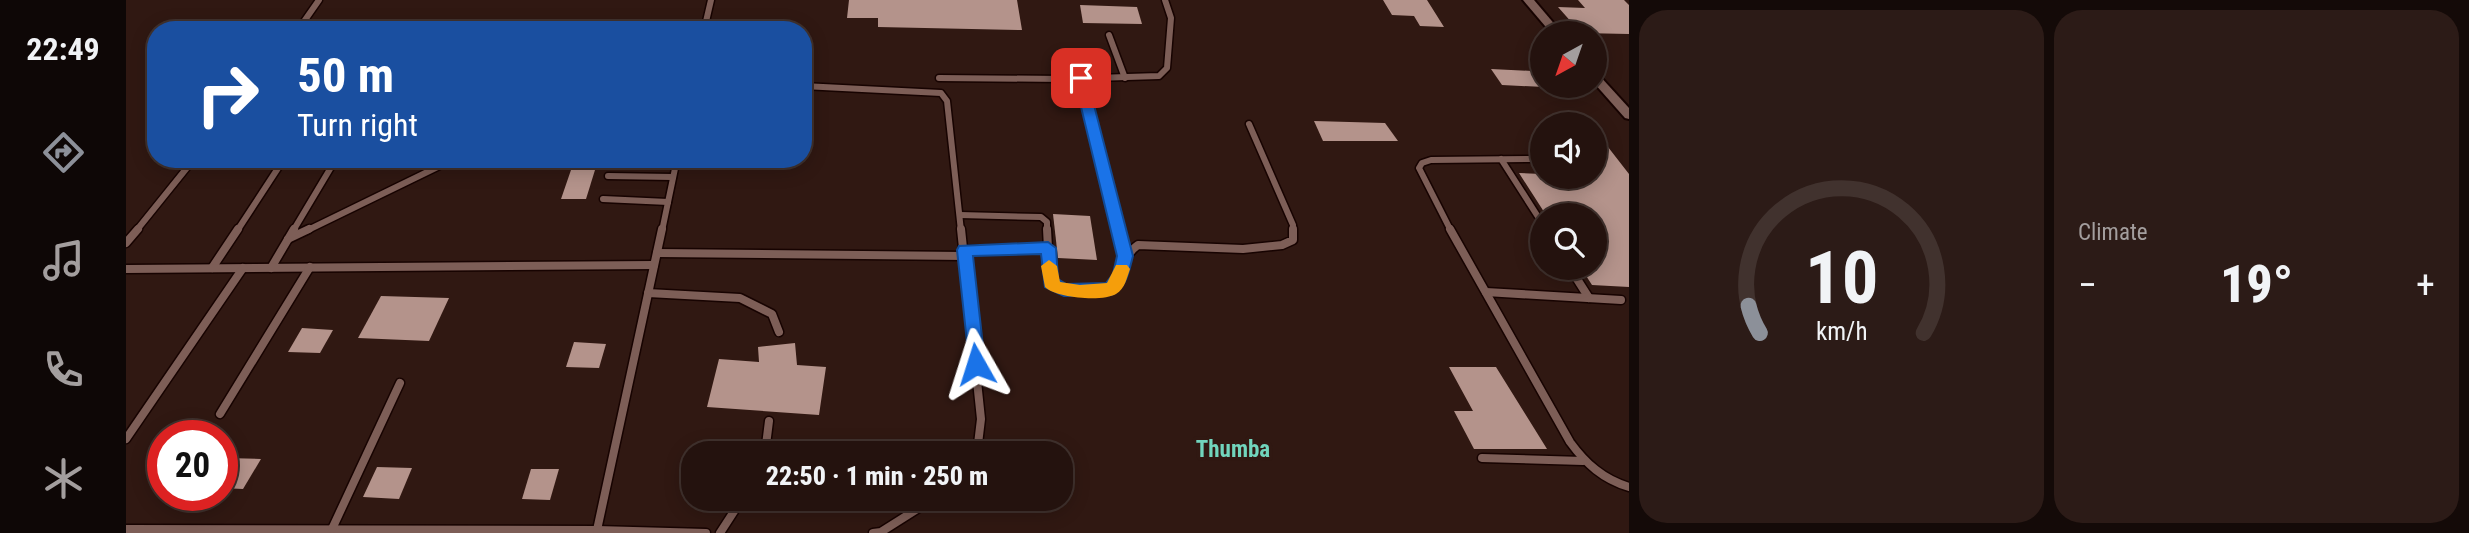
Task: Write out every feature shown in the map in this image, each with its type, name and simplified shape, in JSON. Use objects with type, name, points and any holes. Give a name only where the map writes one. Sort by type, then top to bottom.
[{"type":"street","points":[[1528,0],[1546,21]]},
{"type":"street","points":[[1607,90],[1629,115]]},
{"type":"lane","points":[[304,21],[318,0]]},
{"type":"lane","points":[[706,21],[711,0]]},
{"type":"lane","points":[[939,78],[1158,76],[1167,68],[1171,18],[1165,0]]},
{"type":"lane","points":[[1109,35],[1125,78]]},
{"type":"lane","points":[[960,215],[1041,217],[1047,222],[1051,282],[1064,290],[1111,289],[1120,276],[1125,256],[1081,78]]},
{"type":"lane","points":[[812,86],[920,90],[941,93],[947,101],[981,419],[978,441]]},
{"type":"lane","points":[[1125,256],[1138,245],[1264,248],[1287,244],[1293,240],[1293,225],[1249,124]]},
{"type":"lane","points":[[1501,159],[1530,204]]},
{"type":"lane","points":[[1530,159],[1431,160],[1422,163],[1419,168],[1427,188],[1570,442],[1583,461],[1597,474],[1613,483],[1629,487]]},
{"type":"lane","points":[[126,243],[187,168]]},
{"type":"lane","points":[[212,268],[278,168]]},
{"type":"lane","points":[[271,268],[331,168]]},
{"type":"lane","points":[[288,239],[435,168]]},
{"type":"lane","points":[[597,530],[675,168]]},
{"type":"lane","points":[[608,176],[673,177]]},
{"type":"lane","points":[[603,199],[668,202]]},
{"type":"lane","points":[[657,253],[965,253],[1048,248]]},
{"type":"lane","points":[[126,269],[654,265]]},
{"type":"lane","points":[[220,414],[310,267]]},
{"type":"lane","points":[[126,439],[243,268]]},
{"type":"lane","points":[[1578,280],[1589,298]]},
{"type":"lane","points":[[1486,292],[1621,300]]},
{"type":"lane","points":[[648,293],[740,298],[772,314],[779,332]]},
{"type":"lane","points":[[332,529],[400,383]]},
{"type":"lane","points":[[766,441],[768,421]]},
{"type":"lane","points":[[1482,458],[1583,461]]},
{"type":"lane","points":[[720,533],[734,511]]},
{"type":"lane","points":[[873,533],[915,511]]},
{"type":"lane","points":[[126,529],[597,530],[706,533]]},
{"type":"building","points":[[849,0],[1017,0],[1022,30],[878,27],[878,18],[847,18]]},
{"type":"building","points":[[1383,0],[1427,0],[1444,27],[1420,26],[1414,16],[1392,15]]},
{"type":"building","points":[[1578,0],[1624,0],[1629,5],[1629,34],[1607,34],[1607,21],[1570,21],[1558,7],[1585,8]]},
{"type":"building","points":[[1080,5],[1137,7],[1142,24],[1083,23]]},
{"type":"building","points":[[1491,69],[1530,71],[1530,86],[1502,85]]},
{"type":"building","points":[[1314,121],[1385,123],[1398,141],[1323,141]]},
{"type":"building","points":[[1607,146],[1629,174],[1629,287],[1592,285],[1589,280],[1607,280],[1607,203],[1538,203],[1519,173],[1530,173],[1530,189],[1607,189]]},
{"type":"building","points":[[571,170],[595,170],[586,199],[561,199]]},
{"type":"building","points":[[1053,214],[1090,216],[1097,260],[1058,258]]},
{"type":"building","points":[[381,296],[449,298],[429,341],[358,338]]},
{"type":"building","points":[[302,328],[333,330],[320,353],[288,352]]},
{"type":"building","points":[[574,342],[606,344],[599,368],[566,367]]},
{"type":"building","points":[[795,343],[797,365],[826,367],[819,415],[707,407],[719,359],[759,362],[758,347]]},
{"type":"building","points":[[1449,367],[1496,367],[1547,449],[1474,449],[1454,411],[1473,411]]},
{"type":"building","points":[[238,458],[261,459],[243,489],[238,489]]},
{"type":"building","points":[[377,467],[412,468],[399,499],[363,497]]},
{"type":"building","points":[[531,469],[559,469],[550,500],[522,499]]},
{"type":"slow traffic","points":[[1049,266],[1051,282],[1056,287],[1080,291],[1111,289],[1122,269]]},
{"type":"district","name":"Thumba","points":[[1233,449]]},
{"type":"route","points":[[976,364],[964,250],[1048,248],[1051,282],[1064,290],[1111,289],[1120,276],[1125,256],[1081,78]]}]
